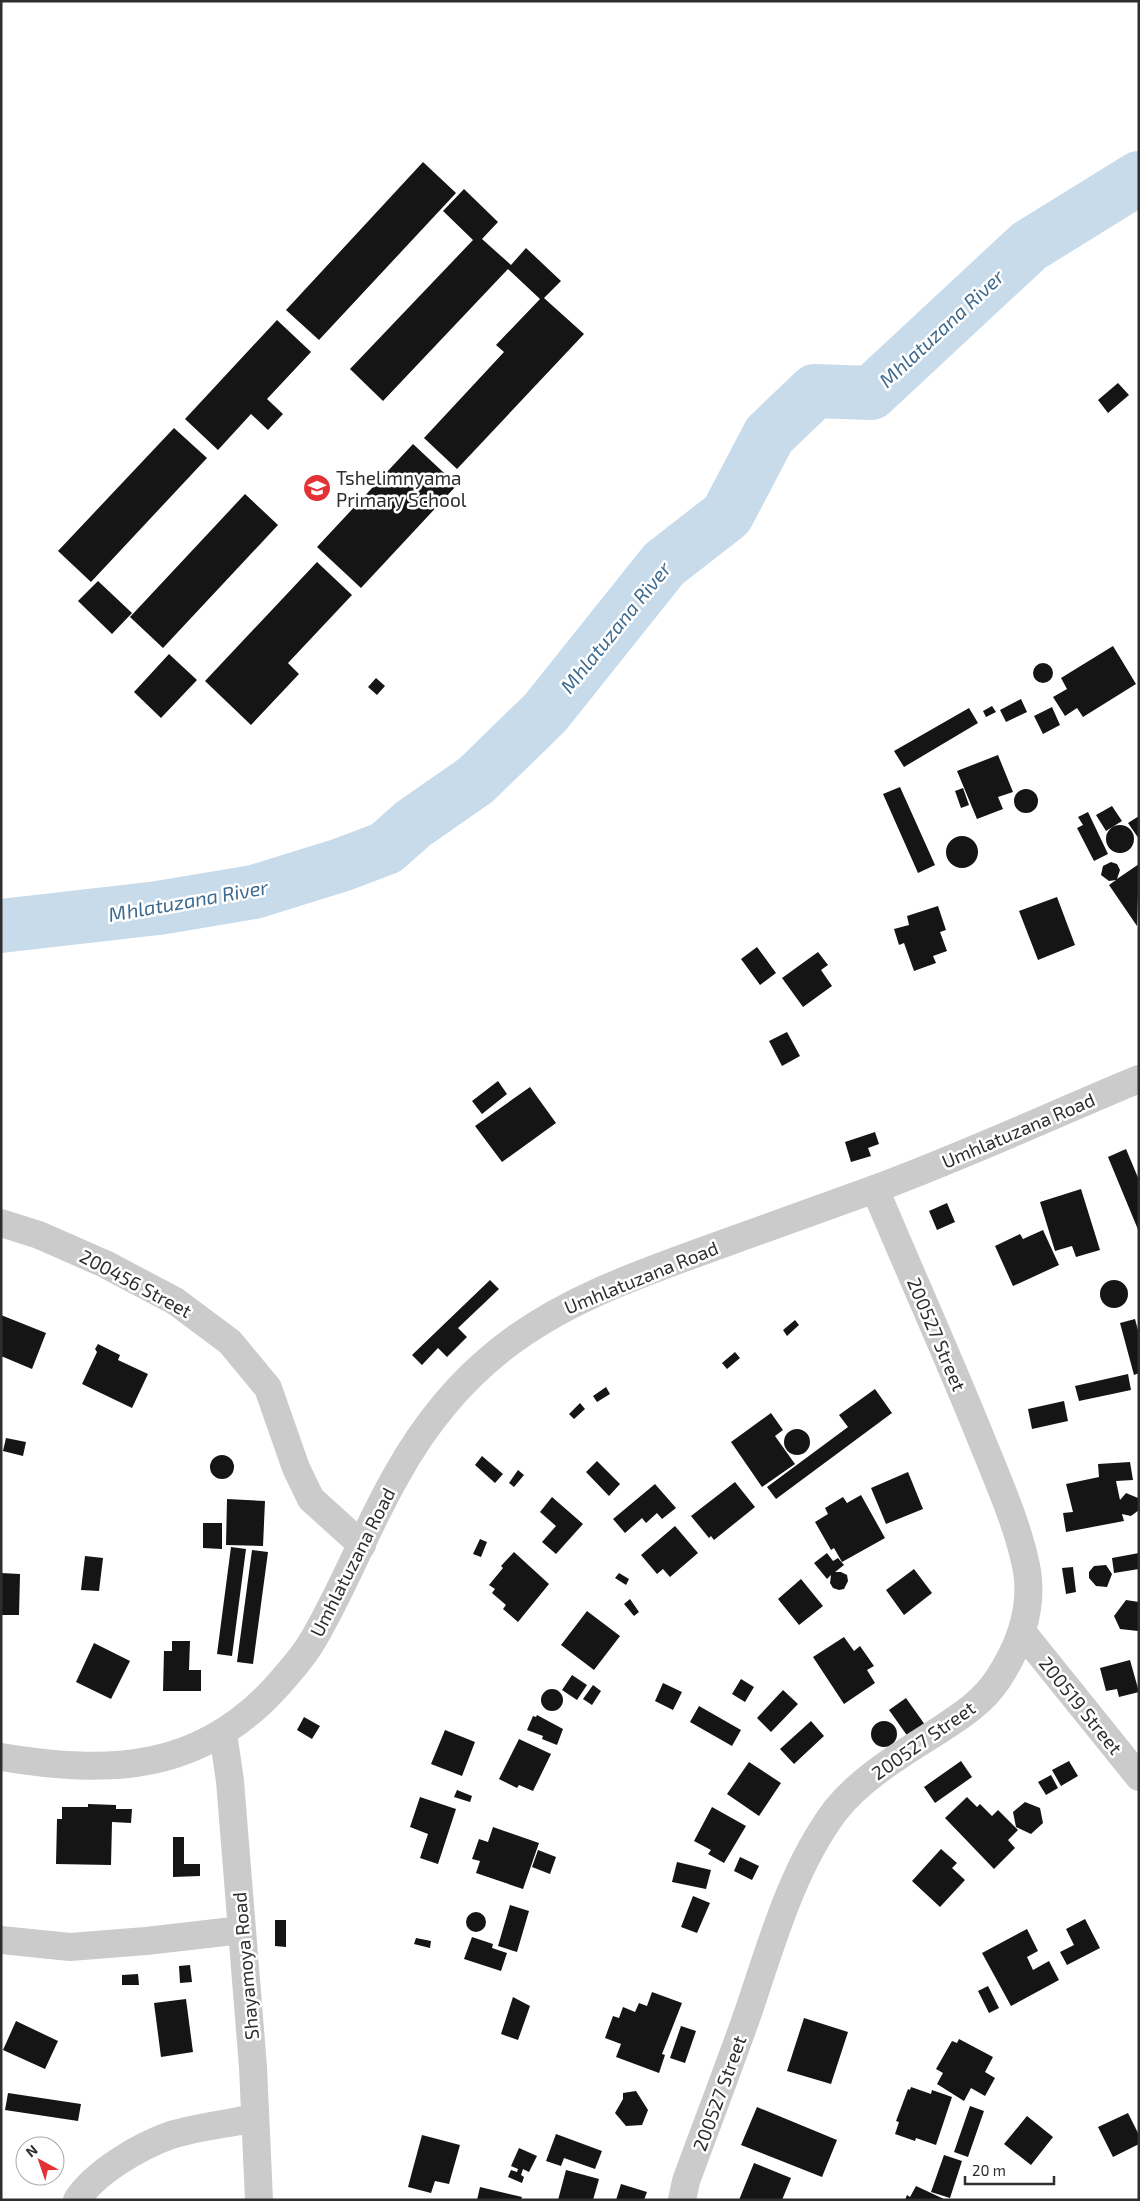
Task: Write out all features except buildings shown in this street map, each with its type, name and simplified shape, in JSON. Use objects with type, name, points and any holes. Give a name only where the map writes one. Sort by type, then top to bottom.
[{"type":"street","name":"Umhlatuzana Road","points":[[1,1757],[70,1766],[111,1766],[143,1763],[173,1756],[223,1733],[266,1698],[296,1664],[316,1635],[397,1475],[422,1436],[460,1386],[502,1348],[532,1326],[561,1309],[636,1276],[875,1189],[1139,1079]]},
{"type":"street","name":"200527 Street","points":[[682,2200],[686,2181],[727,2073],[789,1898],[802,1864],[819,1835],[837,1809],[869,1778],[970,1710],[998,1679],[1022,1633],[1028,1594],[1027,1572],[1010,1513],[961,1389],[875,1189]]},
{"type":"street","name":"200456 Street","points":[[1,1223],[39,1235],[105,1264],[175,1301],[230,1342],[268,1388],[296,1468],[312,1499],[362,1545]]},
{"type":"street","name":"200519 Street","points":[[1022,1633],[1139,1777]]},
{"type":"street","name":"Shayamoya Road","points":[[223,1733],[230,1781],[253,2067],[259,2200]]},
{"type":"street","points":[[1,1940],[70,1947],[146,1941],[242,1930]]},
{"type":"street","points":[[77,2200],[99,2176],[143,2148],[172,2135],[254,2118]]},
{"type":"waterway","name":"Mhlatuzana River","points":[[1,926],[158,908],[254,892],[341,865],[386,848],[413,824],[476,780],[545,713],[664,564],[727,515],[769,435],[815,391],[871,393],[1029,246],[1139,178]]},
{"type":"place","name":"Tshelimnyama Primary School","points":[[317,488]]}]
